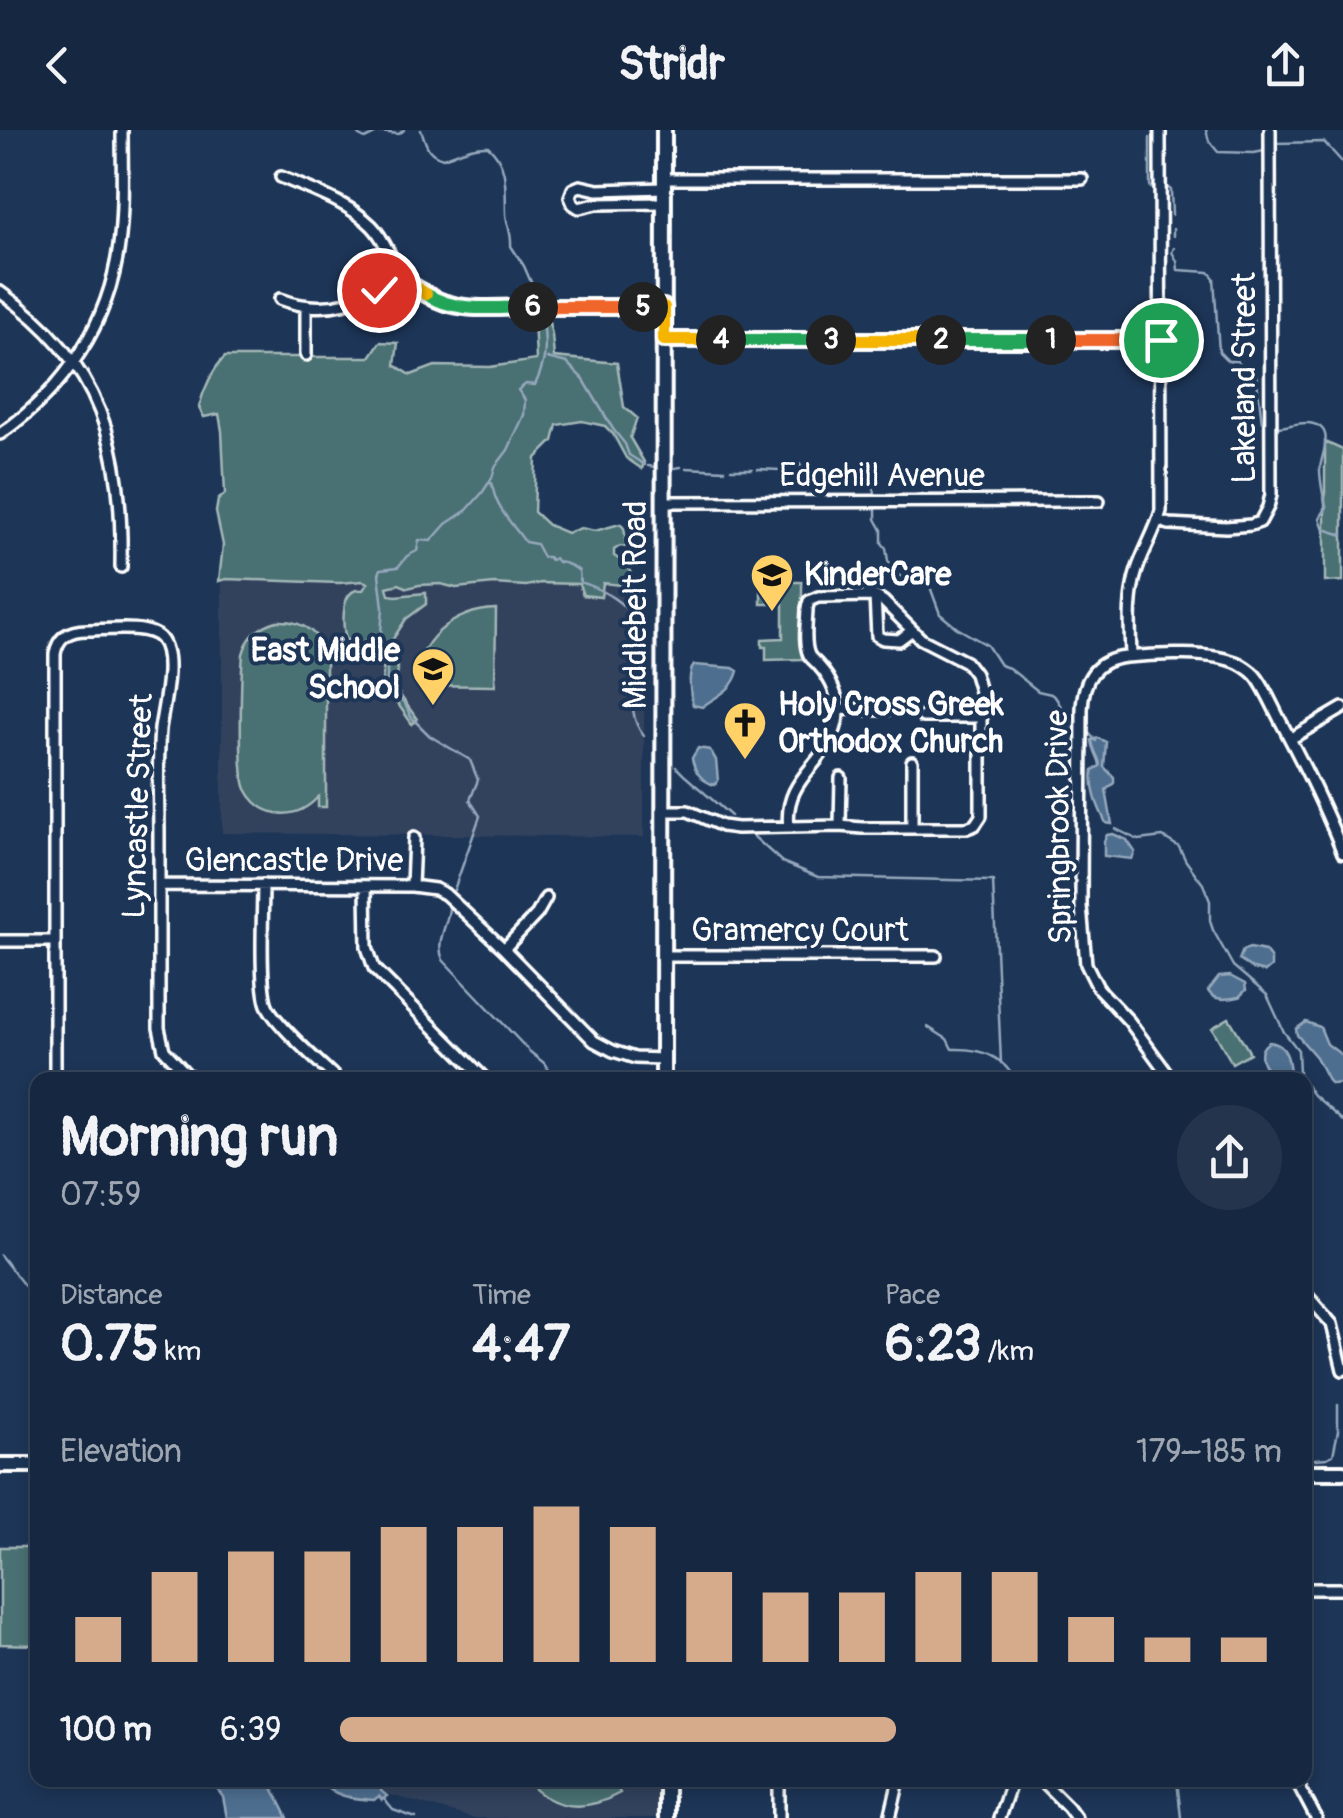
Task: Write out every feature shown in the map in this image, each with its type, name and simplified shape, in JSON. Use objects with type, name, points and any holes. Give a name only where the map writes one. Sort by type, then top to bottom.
[{"type":"street","points":[[0,434],[55,387],[98,321],[114,276],[122,223],[122,130]]},
{"type":"street","name":"Middlebelt Road","points":[[663,1072],[664,130]]},
{"type":"street","points":[[1131,656],[1132,588],[1161,511],[1160,130]]},
{"type":"street","name":"Lakeland Street","points":[[1158,520],[1169,524],[1240,526],[1260,522],[1268,507],[1270,130]]},
{"type":"street","points":[[281,177],[360,216],[381,238],[410,284],[435,300],[462,307],[664,307]]},
{"type":"street","points":[[664,190],[580,208],[572,204],[570,196],[580,186],[598,190],[664,190],[1082,179]]},
{"type":"street","points":[[280,299],[306,306],[351,303],[402,275]]},
{"type":"street","points":[[0,292],[39,323],[74,362],[102,414],[112,444],[121,506],[122,566]]},
{"type":"street","points":[[306,306],[306,354]]},
{"type":"street","points":[[664,340],[1161,340]]},
{"type":"street","name":"Edgehill Avenue","points":[[664,502],[1100,501]]},
{"type":"street","points":[[664,812],[688,811],[722,826],[737,828],[976,825],[981,816],[982,716],[976,674],[966,662],[910,630],[875,596],[818,596],[806,608],[807,651],[828,677],[839,709],[835,735],[826,752],[806,770],[792,797],[787,814],[789,827]]},
{"type":"street","points":[[875,596],[877,636],[900,640],[910,630]]},
{"type":"street","name":"Lyncastle Street","points":[[54,940],[56,647],[60,639],[76,630],[142,630],[157,635],[166,648],[167,676],[159,744],[161,1042],[184,1072]]},
{"type":"street","name":"Springbrook Drive","points":[[1166,1072],[1129,1021],[1092,980],[1083,945],[1082,690],[1098,666],[1117,658],[1227,659],[1256,676],[1290,739]]},
{"type":"street","points":[[1343,708],[1290,739],[1343,853]]},
{"type":"street","points":[[839,709],[886,710]]},
{"type":"street","points":[[924,717],[982,716]]},
{"type":"street","points":[[912,762],[912,828]]},
{"type":"street","points":[[840,778],[840,826]]},
{"type":"street","points":[[412,886],[414,838]]},
{"type":"street","name":"Glencastle Drive","points":[[159,885],[435,889],[504,949],[594,1041],[613,1052],[663,1059]]},
{"type":"street","points":[[263,885],[267,1005],[330,1072]]},
{"type":"street","points":[[366,887],[367,947],[374,968],[478,1072]]},
{"type":"street","points":[[504,949],[537,914],[546,898]]},
{"type":"street","points":[[0,941],[54,940],[55,1072]]},
{"type":"street","name":"Gramercy Court","points":[[663,956],[936,956]]},
{"type":"street","points":[[1312,1301],[1332,1324],[1343,1370]]},
{"type":"street","points":[[0,1465],[30,1466]]},
{"type":"street","points":[[1312,1472],[1343,1472]]},
{"type":"street","points":[[1312,1589],[1343,1589]]},
{"type":"street","points":[[666,1787],[666,1818]]},
{"type":"street","points":[[779,1787],[780,1818]]},
{"type":"street","points":[[890,1818],[898,1787]]},
{"type":"street","points":[[999,1818],[1010,1787]]},
{"type":"street","points":[[1048,1787],[1076,1818]]},
{"type":"street","points":[[1300,1787],[1316,1818]]},
{"type":"shaded area","name":"East Middle School","points":[[222,578],[644,582],[644,837],[222,833]]},
{"type":"shaded area","points":[[694,665],[738,671],[728,688],[702,707],[693,705],[691,695]]},
{"type":"shaded area","points":[[1092,740],[1106,742],[1104,767],[1114,777],[1114,783],[1106,790],[1112,824],[1106,823],[1094,791],[1093,770],[1100,766]]},
{"type":"shaded area","points":[[698,748],[710,750],[716,760],[715,785],[703,779],[695,767],[692,758]]},
{"type":"shaded area","points":[[1113,834],[1127,840],[1135,852],[1132,859],[1104,856],[1104,841]]},
{"type":"shaded area","points":[[1243,950],[1265,951],[1271,967],[1265,972],[1239,960]]},
{"type":"shaded area","points":[[1230,976],[1245,984],[1246,990],[1239,997],[1218,998],[1208,991],[1219,977]]},
{"type":"shaded area","points":[[1306,1022],[1320,1027],[1327,1044],[1343,1056],[1343,1083],[1329,1082],[1316,1057],[1297,1035],[1296,1029]]},
{"type":"shaded area","points":[[1269,1042],[1281,1047],[1289,1061],[1290,1072],[1269,1072],[1261,1055]]},
{"type":"shaded area","points":[[215,1787],[272,1787],[288,1818],[227,1818],[223,1797]]},
{"type":"shaded area","points":[[328,1787],[381,1787],[387,1796],[374,1800],[344,1796]]},
{"type":"shaded area","points":[[382,1787],[659,1787],[658,1818],[472,1818],[384,1793]]},
{"type":"green space","points":[[534,318],[548,319],[554,357],[617,363],[624,407],[637,418],[630,438],[644,462],[642,469],[626,458],[605,426],[582,421],[557,425],[553,441],[536,458],[534,512],[548,525],[567,533],[620,524],[627,547],[614,550],[614,556],[630,571],[630,583],[603,583],[601,597],[583,595],[579,584],[387,587],[389,595],[426,593],[426,604],[406,619],[389,645],[398,670],[395,688],[417,719],[412,724],[385,692],[378,635],[374,633],[364,643],[347,641],[347,600],[368,583],[219,581],[223,545],[216,512],[218,500],[225,494],[222,431],[219,414],[204,417],[199,407],[213,373],[225,357],[370,357],[380,342],[398,343],[395,365],[411,375],[435,366],[490,367],[536,360]]},
{"type":"green space","points":[[1325,442],[1343,450],[1343,581],[1325,582]]},
{"type":"green space","points":[[761,582],[802,582],[802,659],[766,660],[762,639],[783,638],[783,604],[761,604]]},
{"type":"green space","points":[[496,609],[495,686],[418,685],[423,655],[440,631],[466,615]]},
{"type":"green space","points":[[277,621],[304,626],[316,636],[324,652],[326,807],[318,807],[318,797],[294,812],[271,812],[254,801],[243,779],[243,654],[255,633]]},
{"type":"green space","points":[[1229,1018],[1250,1053],[1232,1063],[1212,1028]]},
{"type":"green space","points":[[0,1547],[30,1547],[30,1645],[0,1644]]},
{"type":"green space","points":[[533,1787],[617,1787],[620,1793],[595,1803],[570,1805]]},
{"type":"waterway","points":[[356,130],[365,139],[379,132],[399,134],[404,130]]},
{"type":"waterway","points":[[421,130],[430,151],[443,158],[482,146],[495,153],[504,177],[511,246],[537,296]]},
{"type":"waterway","points":[[1206,130],[1218,152],[1264,151]]},
{"type":"waterway","points":[[1150,138],[1150,185],[1155,188]]},
{"type":"waterway","points":[[1276,143],[1324,142],[1343,163]]},
{"type":"waterway","points":[[1167,187],[1171,190],[1172,215]]},
{"type":"waterway","points":[[1173,229],[1173,236]]},
{"type":"waterway","points":[[1174,248],[1178,270],[1209,272],[1214,278],[1219,352],[1228,361],[1237,361],[1256,373],[1262,422],[1266,425]]},
{"type":"waterway","points":[[454,890],[480,816],[470,800],[478,780],[470,760],[430,736],[387,685],[387,669],[394,658],[380,644],[383,608],[379,574],[381,569],[398,567],[417,551],[419,540],[431,541],[446,524],[467,510],[492,478],[524,415],[525,400],[518,390],[526,384],[535,385],[542,368],[543,318]]},
{"type":"waterway","points":[[547,358],[567,363],[584,380],[629,455],[645,465]]},
{"type":"waterway","points":[[1276,427],[1308,423],[1323,429],[1326,442],[1320,472],[1327,507],[1320,518],[1324,529],[1343,535]]},
{"type":"waterway","points":[[758,469],[788,473],[800,464],[802,470],[830,476]]},
{"type":"waterway","points":[[648,466],[656,467]]},
{"type":"waterway","points":[[675,468],[681,467]]},
{"type":"waterway","points":[[686,468],[725,470]]},
{"type":"waterway","points":[[731,469],[752,469]]},
{"type":"waterway","points":[[834,478],[862,483]]},
{"type":"waterway","points":[[491,483],[502,510],[525,542],[536,544],[543,557],[574,567],[579,571],[580,582],[621,604],[632,614],[633,636]]},
{"type":"waterway","points":[[868,484],[872,483],[876,496]]},
{"type":"waterway","points":[[876,507],[882,543],[896,574],[923,579],[929,584],[940,614],[987,645],[1000,665],[1038,691],[1056,698],[1066,728],[1076,731]]},
{"type":"waterway","points":[[633,664],[633,711],[644,736]]},
{"type":"waterway","points":[[1088,732],[1096,741]]},
{"type":"waterway","points":[[676,767],[683,774]]},
{"type":"waterway","points":[[684,775],[731,816]]},
{"type":"waterway","points":[[1116,829],[1138,840],[1163,837],[1179,847],[1203,884],[1210,901],[1213,930],[1233,966],[1267,995],[1284,1032],[1298,1050],[1299,1072]]},
{"type":"waterway","points":[[752,835],[782,862],[818,877],[993,881],[1001,1063]]},
{"type":"waterway","points":[[449,909],[441,941],[443,960],[550,1072]]},
{"type":"waterway","points":[[928,1027],[947,1039],[952,1049],[980,1052],[1011,1072]]},
{"type":"waterway","points":[[1312,1094],[1343,1121]]},
{"type":"waterway","points":[[0,1255],[30,1293]]},
{"type":"waterway","points":[[1312,1459],[1333,1455],[1338,1405]]},
{"type":"waterway","points":[[1178,1787],[1181,1818]]},
{"type":"waterway","points":[[384,1799],[393,1810],[416,1818]]},
{"type":"place","name":"KinderCare","points":[[772,613]]},
{"type":"place","name":"East Middle School","points":[[433,707]]},
{"type":"place","name":"Holy Cross Greek Orthodox Church","points":[[745,761]]},
{"type":"route","points":[[379,290],[402,275],[435,300],[462,307],[664,307],[664,340],[1161,340]]}]
